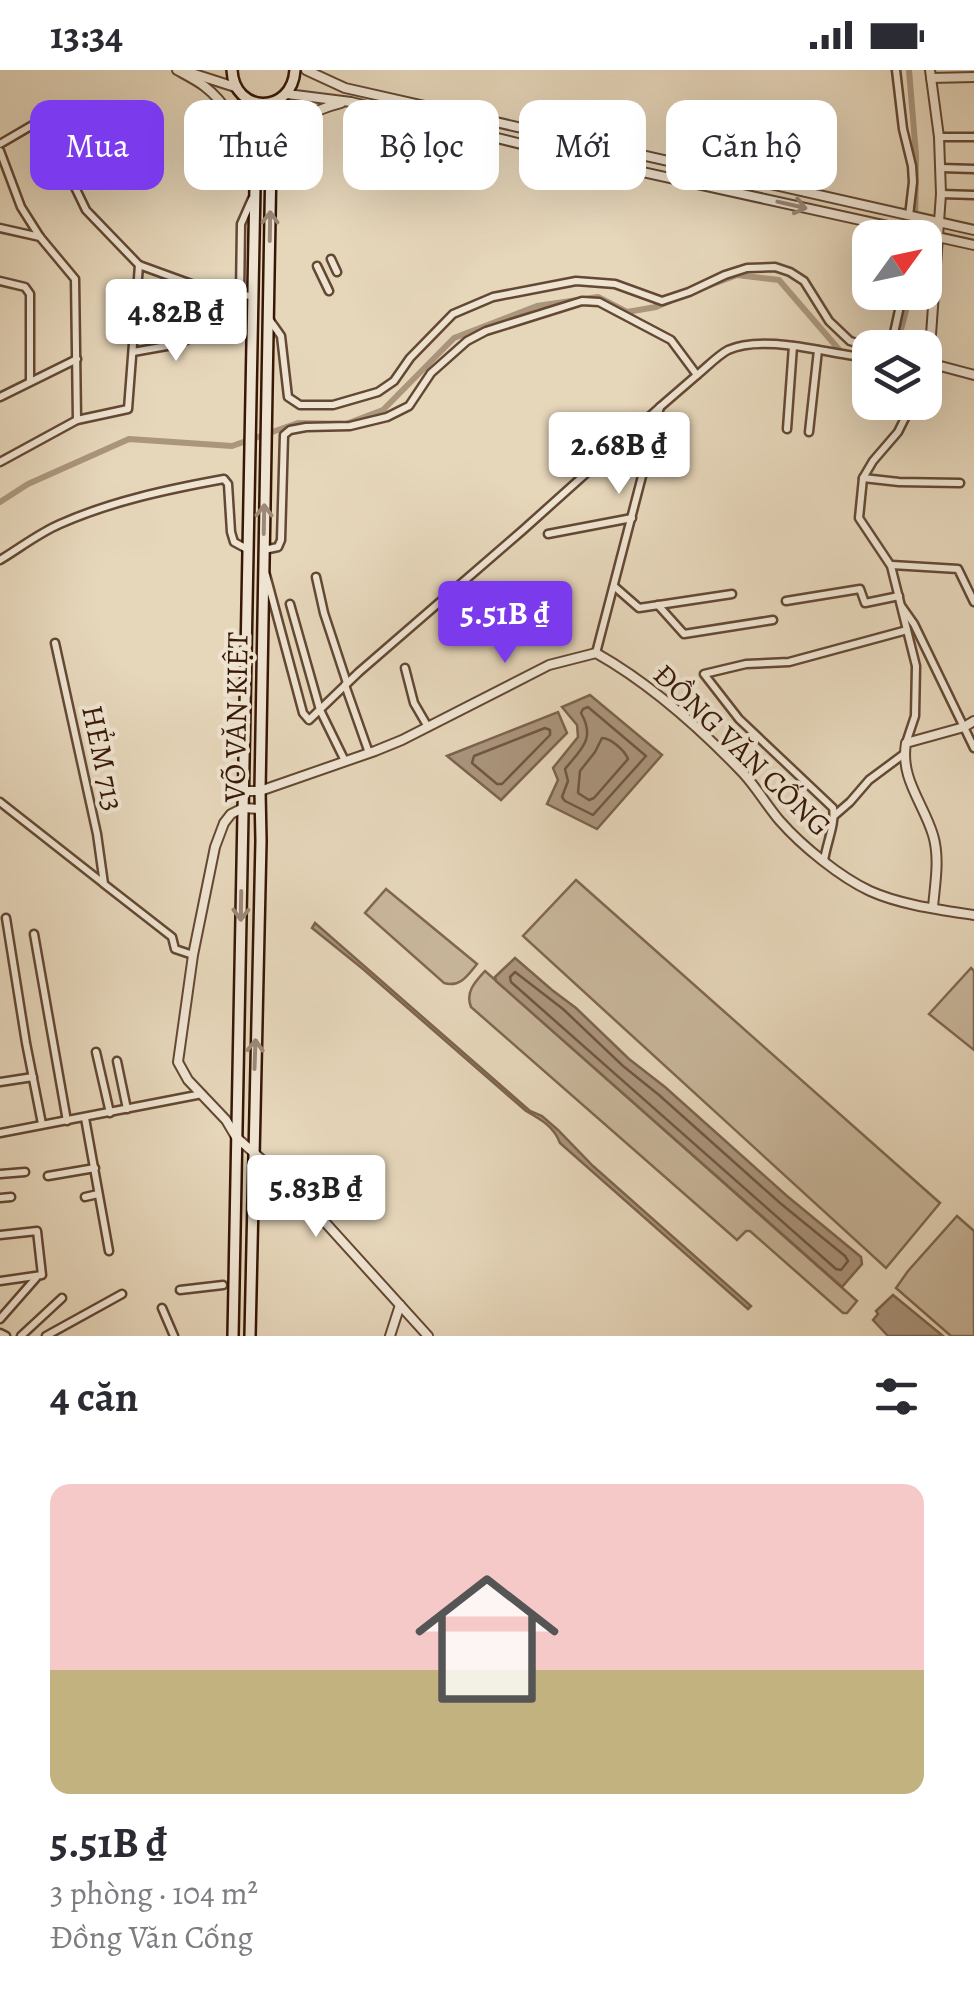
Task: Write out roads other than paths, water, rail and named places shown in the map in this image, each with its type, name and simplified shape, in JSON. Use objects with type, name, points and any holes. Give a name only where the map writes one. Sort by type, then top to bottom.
[{"type":"main road","points":[[232,70],[235,87],[248,100]]},
{"type":"main road","name":"VÕ VĂN KIỆT","points":[[281,100],[292,86],[295,70]]},
{"type":"main road","points":[[277,100],[283,97]]},
{"type":"main road","name":"VÕ VĂN KIỆT","points":[[250,1336],[270,190]]},
{"type":"main road","name":"VÕ VĂN KIỆT","points":[[232,1336],[255,193]]},
{"type":"street","points":[[179,70],[235,87]]},
{"type":"street","points":[[179,70],[205,86],[217,100]]},
{"type":"street","points":[[306,70],[345,88],[930,220]]},
{"type":"street","points":[[322,70],[345,88]]},
{"type":"street","points":[[896,70],[912,166],[914,217]]},
{"type":"street","points":[[940,220],[941,168],[931,74],[974,77]]},
{"type":"street","points":[[283,97],[343,101]]},
{"type":"street","points":[[77,420],[74,279],[40,238],[22,207],[0,147],[48,116],[86,210],[139,265],[216,293],[253,296]]},
{"type":"street","points":[[939,137],[974,137]]},
{"type":"street","points":[[499,138],[854,220]]},
{"type":"street","points":[[941,168],[974,169]]},
{"type":"street","points":[[240,294],[242,224],[255,193]]},
{"type":"street","points":[[942,194],[974,195]]},
{"type":"street","points":[[942,222],[974,230]]},
{"type":"street","points":[[0,228],[40,238]]},
{"type":"street","points":[[942,239],[974,246]]},
{"type":"street","points":[[330,259],[337,272]]},
{"type":"street","points":[[0,462],[77,420],[128,409],[139,265]]},
{"type":"street","points":[[317,266],[329,290]]},
{"type":"street","points":[[268,318],[281,336],[288,396],[300,405],[333,405],[378,392],[394,381],[410,358],[453,314],[493,297],[576,281],[615,284],[662,302],[725,274],[776,267],[804,281],[829,321],[850,341],[867,346],[894,333],[899,310]]},
{"type":"street","points":[[0,281],[26,287],[30,294],[30,381]]},
{"type":"street","points":[[264,550],[278,548],[281,540],[284,435],[306,427],[350,426],[387,417],[409,406],[447,356],[486,332],[582,301],[599,302],[672,340],[698,375]]},
{"type":"street","points":[[132,352],[178,344],[206,330]]},
{"type":"street","points":[[786,428],[794,346]]},
{"type":"street","points":[[264,567],[304,716],[309,720],[660,407],[732,348],[794,346],[852,355]]},
{"type":"street","points":[[809,432],[818,350]]},
{"type":"street","points":[[0,397],[77,359]]},
{"type":"street","points":[[942,367],[974,376]]},
{"type":"street","points":[[245,791],[260,790],[369,753],[549,665],[596,653],[660,407]]},
{"type":"street","points":[[904,420],[863,478],[859,518],[890,565],[916,666],[915,716],[904,754],[905,772],[933,836],[937,868],[933,907]]},
{"type":"street","points":[[0,560],[57,525],[85,514],[224,478],[228,484],[234,542],[248,550]]},
{"type":"street","points":[[863,478],[960,483]]},
{"type":"street","points":[[548,534],[632,518]]},
{"type":"street","points":[[890,565],[958,569],[974,602]]},
{"type":"street","points":[[316,577],[369,753]]},
{"type":"street","points":[[615,587],[639,608],[732,594]]},
{"type":"street","points":[[786,601],[860,589],[864,603],[898,596]]},
{"type":"street","points":[[290,604],[320,710],[344,761]]},
{"type":"street","points":[[658,605],[684,634],[773,620]]},
{"type":"street","points":[[901,606],[914,624],[974,748]]},
{"type":"street","points":[[835,815],[826,800],[738,719],[704,674],[746,664],[789,662],[907,630]]},
{"type":"street","name":"HẺM 713","points":[[55,643],[104,884]]},
{"type":"street","name":"ĐỒNG VĂN CỐNG","points":[[596,653],[630,672],[672,706],[745,775],[784,826],[824,860],[871,892],[974,915]]},
{"type":"street","points":[[405,668],[414,702],[428,727]]},
{"type":"street","points":[[906,743],[974,721]]},
{"type":"street","points":[[824,860],[835,815],[870,780],[904,754]]},
{"type":"street","points":[[0,802],[172,937],[175,949],[194,955]]},
{"type":"street","points":[[260,809],[243,808],[231,814],[215,847],[178,1062],[188,1080],[236,1136],[294,1188],[428,1336]]},
{"type":"street","points":[[6,918],[42,1124]]},
{"type":"street","points":[[34,934],[67,1121]]},
{"type":"street","points":[[96,1052],[110,1113]]},
{"type":"street","points":[[117,1061],[127,1109]]},
{"type":"street","points":[[0,1082],[33,1077]]},
{"type":"street","points":[[0,1133],[202,1094]]},
{"type":"street","points":[[85,1118],[109,1251]]},
{"type":"street","points":[[48,1176],[95,1168]]},
{"type":"street","points":[[0,1174],[26,1172]]},
{"type":"street","points":[[253,1196],[266,1178],[273,1177],[294,1188]]},
{"type":"street","points":[[85,1196],[98,1194]]},
{"type":"street","points":[[0,1198],[11,1197]]},
{"type":"street","points":[[0,1235],[36,1231],[42,1274],[0,1318]]},
{"type":"street","points":[[0,1280],[37,1277]]},
{"type":"street","points":[[180,1290],[223,1284]]},
{"type":"street","points":[[46,1336],[122,1294]]},
{"type":"street","points":[[21,1336],[62,1298]]},
{"type":"street","points":[[390,1336],[400,1305]]},
{"type":"street","points":[[162,1308],[174,1336]]},
{"type":"water","points":[[590,695],[662,755],[597,829],[547,804],[558,780],[553,768],[578,737],[577,725],[562,707]]},
{"type":"water","points":[[558,712],[567,733],[501,800],[447,756]]},
{"type":"water","points":[[315,923],[530,1111],[558,1130],[593,1166],[751,1306],[748,1309],[560,1143],[547,1124],[526,1111],[312,928]]},
{"type":"water","points":[[515,958],[861,1257],[862,1264],[842,1287],[496,981],[495,977]]},
{"type":"water","points":[[893,1295],[943,1336],[888,1336],[873,1320],[876,1311]]},
{"type":"waterway","points":[[909,70],[916,155],[915,220]]},
{"type":"waterway","points":[[705,287],[737,275],[779,280],[846,354]]},
{"type":"waterway","points":[[0,502],[28,484],[129,439],[232,446],[298,423],[346,424],[383,410],[454,338],[537,306],[598,297],[627,312],[670,301]]},
{"type":"waterway","points":[[901,330],[906,310]]}]
